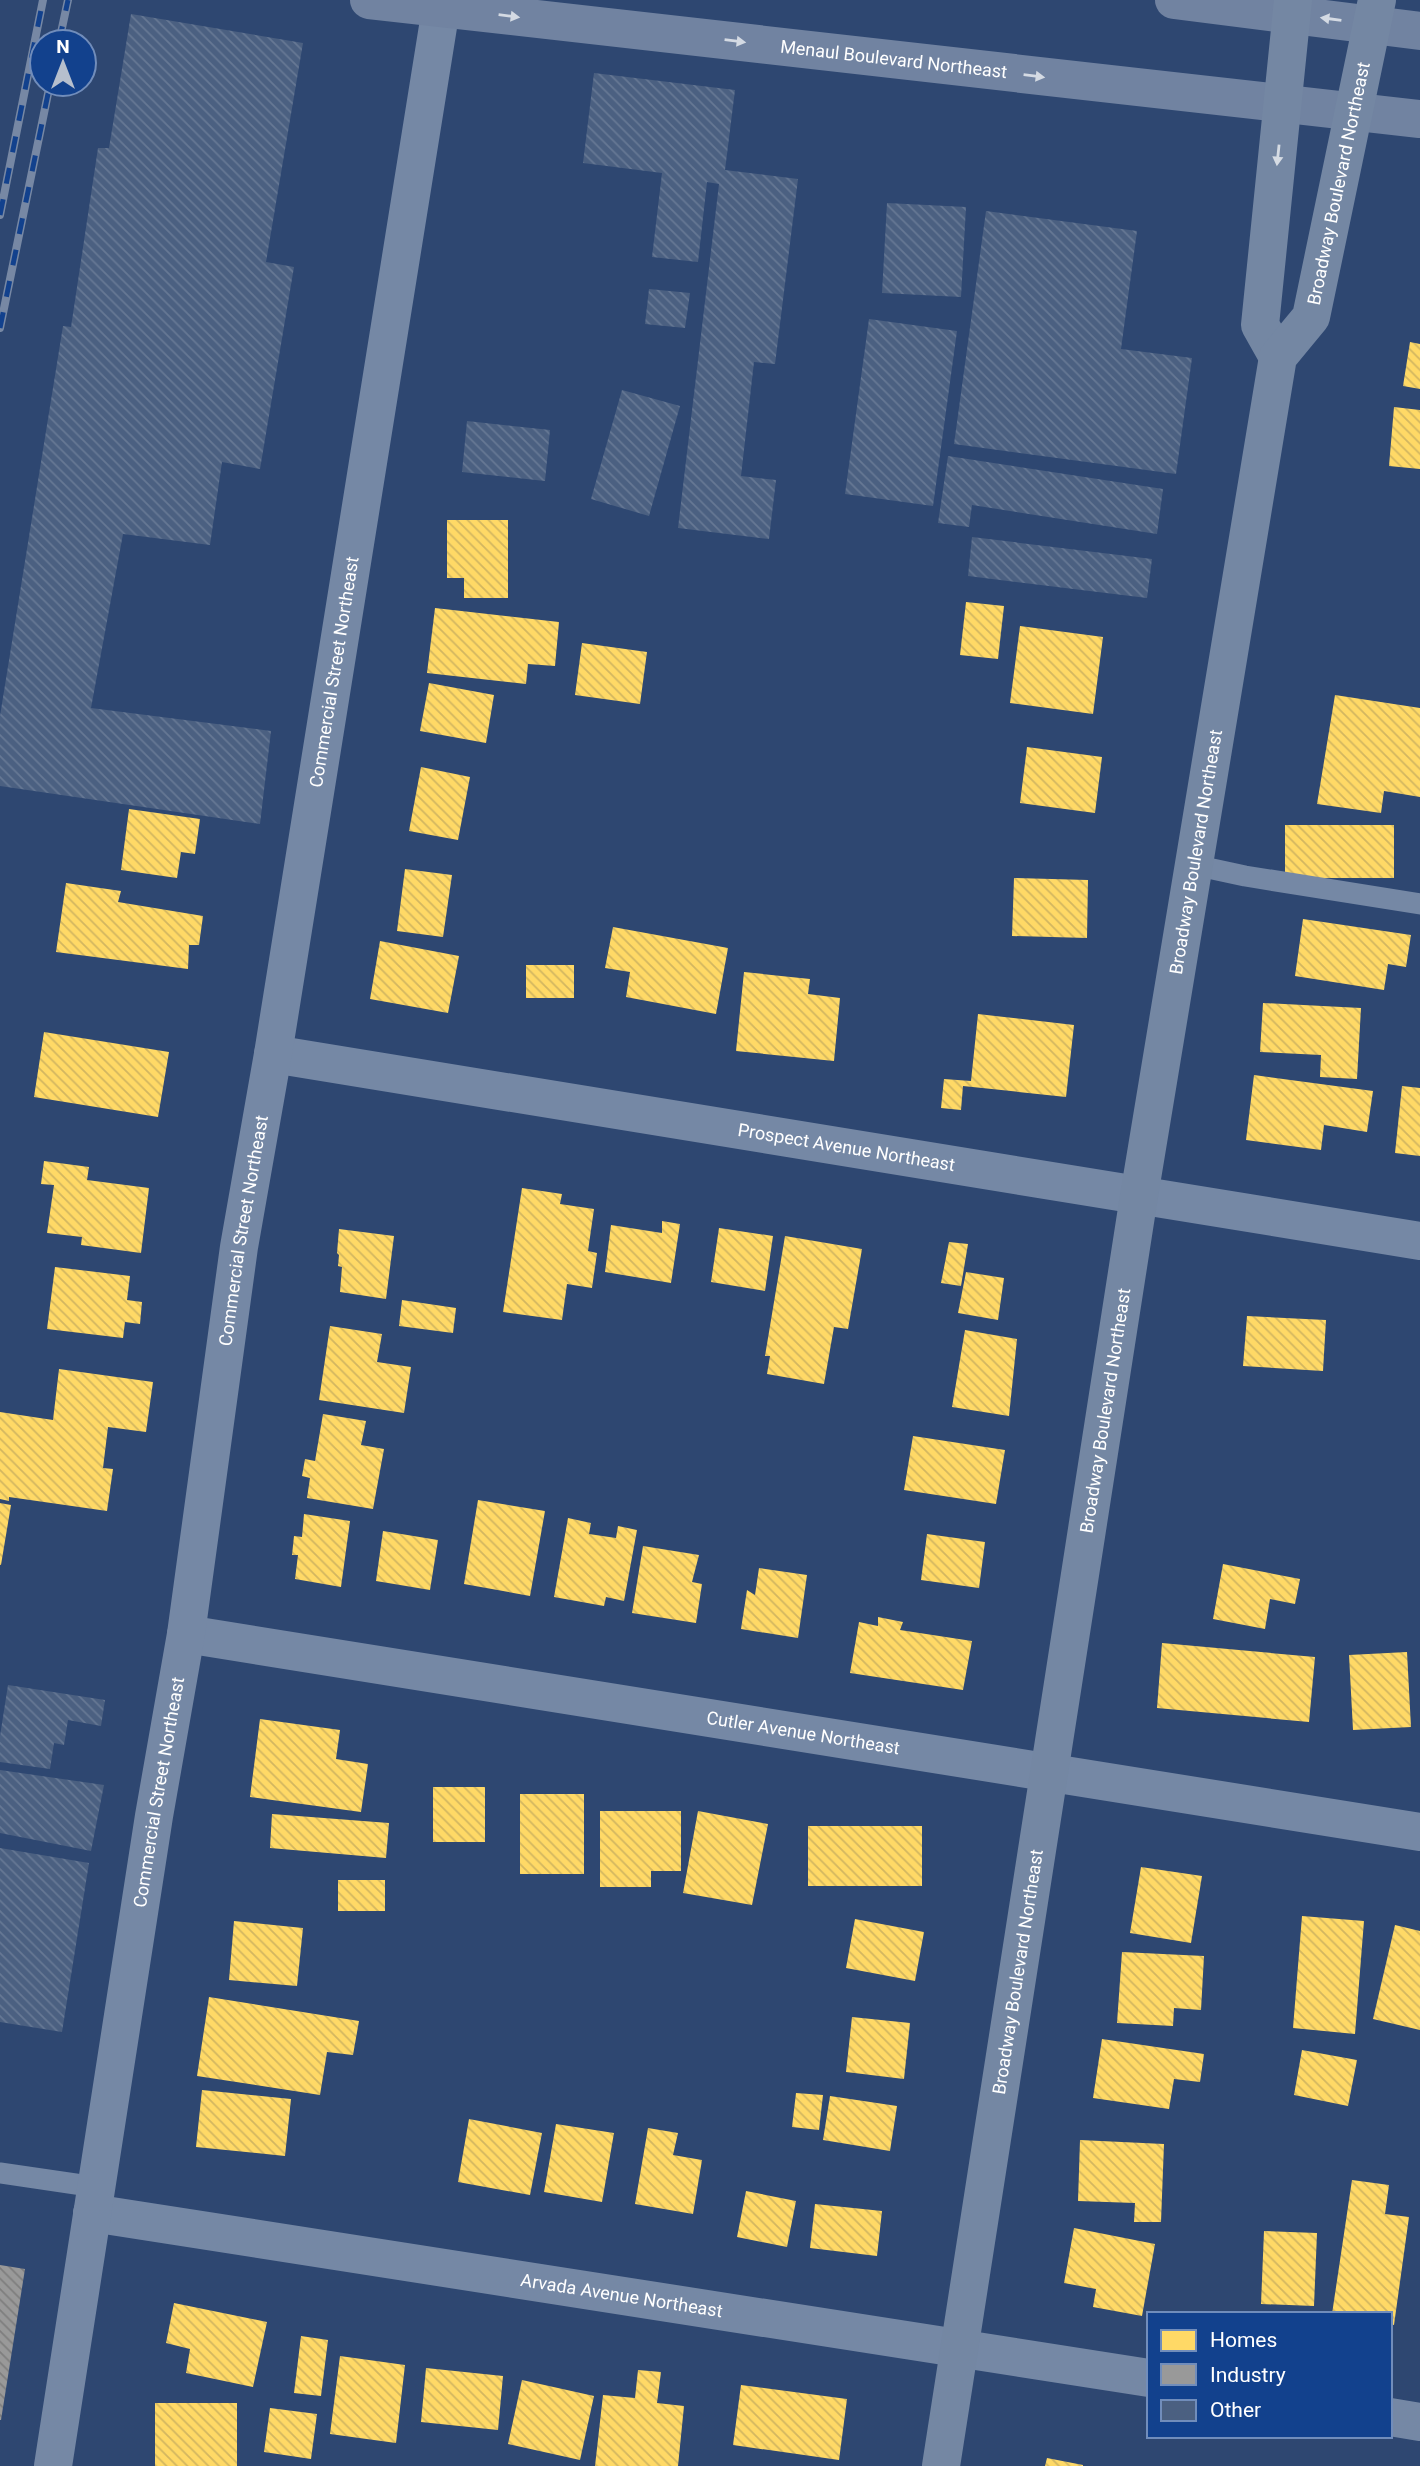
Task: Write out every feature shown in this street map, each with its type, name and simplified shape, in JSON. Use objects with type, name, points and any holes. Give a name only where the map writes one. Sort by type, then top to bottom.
[{"type":"main road","name":"Menaul Boulevard Northeast","points":[[369,0],[443,4],[1420,119]]},
{"type":"main road","points":[[1174,0],[1375,12],[1420,31]]},
{"type":"main road","points":[[1278,357],[1260,325],[1292,7]]},
{"type":"main road","name":"Broadway Boulevard Northeast","points":[[941,2466],[1139,1196],[1278,357],[1311,317],[1375,12]]},
{"type":"street","name":"Commercial Street Northeast","points":[[53,2466],[186,1634],[239,1247],[273,1054],[443,4]]},
{"type":"street","name":"Prospect Avenue Northeast","points":[[273,1054],[1420,1241]]},
{"type":"street","name":"Cutler Avenue Northeast","points":[[186,1634],[1420,1832]]},
{"type":"street","name":"Arvada Avenue Northeast","points":[[94,2200],[1147,2378]]},
{"type":"street","points":[[1392,2417],[1420,2421]]},
{"type":"lane","points":[[1194,865],[1420,905]]},
{"type":"lane","points":[[0,2173],[94,2200]]},
{"type":"building: Homes","points":[[1410,342],[1420,344],[1420,389],[1403,386]]},
{"type":"building: Homes","points":[[1394,407],[1420,410],[1420,469],[1389,466]]},
{"type":"building: Homes","points":[[447,520],[508,520],[508,598],[464,598],[464,578],[447,578]]},
{"type":"building: Homes","points":[[966,602],[1004,606],[998,659],[960,655]]},
{"type":"building: Homes","points":[[435,608],[559,622],[555,666],[528,664],[526,684],[427,673]]},
{"type":"building: Homes","points":[[1020,626],[1103,637],[1093,714],[1010,703]]},
{"type":"building: Homes","points":[[582,643],[647,652],[640,704],[575,695]]},
{"type":"building: Homes","points":[[429,683],[494,695],[486,743],[420,731]]},
{"type":"building: Homes","points":[[1335,695],[1420,708],[1420,797],[1384,791],[1381,813],[1317,804]]},
{"type":"building: Homes","points":[[1027,747],[1102,757],[1095,813],[1020,803]]},
{"type":"building: Homes","points":[[421,767],[470,777],[458,840],[409,831]]},
{"type":"building: Homes","points":[[129,809],[200,819],[195,854],[181,852],[177,878],[121,870]]},
{"type":"building: Homes","points":[[1285,825],[1394,825],[1394,878],[1285,878]]},
{"type":"building: Homes","points":[[405,869],[452,875],[443,937],[397,931]]},
{"type":"building: Homes","points":[[1014,878],[1088,880],[1087,938],[1012,936]]},
{"type":"building: Homes","points":[[66,883],[121,891],[118,902],[203,916],[199,945],[189,945],[188,969],[56,952]]},
{"type":"building: Homes","points":[[1303,919],[1411,935],[1406,967],[1388,964],[1384,990],[1295,976]]},
{"type":"building: Homes","points":[[613,927],[728,948],[716,1014],[626,997],[630,972],[605,968]]},
{"type":"building: Homes","points":[[380,941],[459,956],[448,1013],[370,999]]},
{"type":"building: Homes","points":[[526,965],[574,965],[574,998],[526,998]]},
{"type":"building: Homes","points":[[744,972],[810,979],[808,994],[840,998],[834,1061],[736,1051]]},
{"type":"building: Homes","points":[[1263,1003],[1361,1008],[1357,1079],[1320,1077],[1321,1055],[1260,1052]]},
{"type":"building: Homes","points":[[978,1014],[1074,1025],[1066,1097],[963,1086],[961,1110],[941,1108],[944,1079],[971,1081]]},
{"type":"building: Homes","points":[[44,1032],[169,1052],[158,1117],[34,1097]]},
{"type":"building: Homes","points":[[1254,1075],[1373,1091],[1367,1132],[1324,1125],[1321,1150],[1246,1140]]},
{"type":"building: Homes","points":[[1402,1086],[1420,1088],[1420,1156],[1395,1153]]},
{"type":"building: Homes","points":[[44,1161],[89,1167],[87,1180],[149,1188],[141,1253],[81,1245],[82,1237],[47,1233],[54,1185],[41,1184]]},
{"type":"building: Homes","points":[[522,1188],[562,1194],[560,1204],[594,1209],[588,1251],[597,1253],[592,1288],[567,1284],[562,1320],[503,1312]]},
{"type":"building: Homes","points":[[662,1221],[680,1224],[671,1283],[605,1272],[611,1225],[662,1233]]},
{"type":"building: Homes","points":[[719,1228],[773,1236],[765,1291],[711,1282]]},
{"type":"building: Homes","points":[[339,1229],[394,1236],[386,1299],[340,1292],[342,1267],[338,1266]]},
{"type":"building: Homes","points":[[785,1236],[862,1249],[848,1329],[834,1327],[824,1384],[767,1374],[770,1356],[765,1356]]},
{"type":"building: Homes","points":[[949,1242],[968,1244],[961,1286],[941,1283]]},
{"type":"building: Homes","points":[[55,1267],[130,1276],[127,1300],[142,1302],[140,1324],[125,1322],[123,1338],[47,1329]]},
{"type":"building: Homes","points":[[966,1272],[1004,1278],[998,1320],[958,1313]]},
{"type":"building: Homes","points":[[402,1300],[456,1308],[453,1333],[399,1326]]},
{"type":"building: Homes","points":[[1247,1316],[1326,1320],[1323,1371],[1243,1366]]},
{"type":"building: Homes","points":[[330,1326],[382,1334],[377,1362],[411,1367],[404,1413],[319,1400]]},
{"type":"building: Homes","points":[[965,1330],[1017,1339],[1009,1416],[952,1407]]},
{"type":"building: Homes","points":[[59,1369],[153,1382],[146,1432],[108,1427],[103,1468],[113,1469],[107,1511],[9,1497],[9,1501],[0,1499],[0,1412],[53,1420]]},
{"type":"building: Homes","points":[[323,1414],[366,1421],[361,1445],[384,1449],[373,1509],[307,1498],[310,1478],[302,1476],[305,1459],[315,1461]]},
{"type":"building: Homes","points":[[913,1436],[1005,1450],[996,1504],[904,1490]]},
{"type":"building: Homes","points":[[478,1500],[545,1511],[530,1596],[464,1584]]},
{"type":"building: Homes","points":[[0,1503],[11,1505],[1,1565],[0,1565]]},
{"type":"building: Homes","points":[[304,1514],[350,1521],[341,1587],[295,1579],[298,1555],[292,1555],[294,1536],[302,1537]]},
{"type":"building: Homes","points":[[568,1518],[591,1523],[589,1534],[616,1538],[618,1526],[637,1530],[624,1601],[606,1597],[604,1606],[554,1597]]},
{"type":"building: Homes","points":[[383,1531],[438,1540],[430,1590],[376,1581]]},
{"type":"building: Homes","points":[[927,1534],[985,1542],[979,1588],[921,1580]]},
{"type":"building: Homes","points":[[643,1546],[699,1555],[692,1582],[702,1584],[696,1623],[632,1613]]},
{"type":"building: Homes","points":[[1223,1564],[1300,1579],[1295,1604],[1270,1599],[1265,1629],[1213,1619]]},
{"type":"building: Homes","points":[[759,1568],[807,1575],[798,1638],[741,1629],[747,1590],[755,1595]]},
{"type":"building: Homes","points":[[878,1617],[903,1622],[900,1630],[972,1641],[963,1690],[850,1673],[859,1622],[878,1626]]},
{"type":"building: Homes","points":[[1162,1643],[1315,1657],[1309,1722],[1157,1708]]},
{"type":"building: Homes","points":[[1407,1652],[1411,1727],[1353,1730],[1349,1655]]},
{"type":"building: Homes","points":[[260,1719],[340,1730],[336,1759],[368,1764],[361,1812],[250,1797]]},
{"type":"building: Homes","points":[[433,1787],[485,1787],[485,1842],[433,1842]]},
{"type":"building: Homes","points":[[520,1794],[584,1794],[584,1874],[520,1874]]},
{"type":"building: Homes","points":[[600,1811],[681,1811],[681,1871],[651,1871],[651,1887],[600,1887]]},
{"type":"building: Homes","points":[[698,1811],[768,1824],[752,1905],[683,1893]]},
{"type":"building: Homes","points":[[272,1814],[389,1823],[386,1858],[270,1848]]},
{"type":"building: Homes","points":[[808,1826],[922,1826],[922,1886],[808,1886]]},
{"type":"building: Homes","points":[[1141,1867],[1202,1876],[1191,1943],[1130,1933]]},
{"type":"building: Homes","points":[[338,1880],[385,1880],[385,1911],[338,1911]]},
{"type":"building: Homes","points":[[1302,1916],[1364,1921],[1355,2034],[1293,2028]]},
{"type":"building: Homes","points":[[855,1919],[924,1932],[915,1981],[846,1968]]},
{"type":"building: Homes","points":[[234,1921],[303,1928],[297,1986],[229,1980]]},
{"type":"building: Homes","points":[[1395,1925],[1420,1931],[1420,2030],[1373,2019]]},
{"type":"building: Homes","points":[[1122,1952],[1204,1956],[1201,2010],[1174,2008],[1173,2026],[1117,2023]]},
{"type":"building: Homes","points":[[209,1997],[359,2021],[353,2055],[327,2052],[320,2095],[197,2076]]},
{"type":"building: Homes","points":[[852,2017],[910,2023],[904,2079],[846,2072]]},
{"type":"building: Homes","points":[[1102,2039],[1204,2054],[1200,2082],[1174,2079],[1169,2109],[1093,2098]]},
{"type":"building: Homes","points":[[1302,2050],[1357,2060],[1348,2106],[1294,2095]]},
{"type":"building: Homes","points":[[202,2090],[291,2099],[285,2156],[196,2147]]},
{"type":"building: Homes","points":[[796,2093],[823,2095],[819,2130],[792,2127]]},
{"type":"building: Homes","points":[[830,2096],[897,2106],[890,2151],[823,2140]]},
{"type":"building: Homes","points":[[469,2119],[542,2133],[530,2195],[458,2182]]},
{"type":"building: Homes","points":[[556,2124],[614,2133],[602,2202],[544,2192]]},
{"type":"building: Homes","points":[[648,2128],[678,2133],[673,2155],[702,2160],[693,2214],[635,2204]]},
{"type":"building: Homes","points":[[1080,2140],[1164,2144],[1161,2222],[1134,2222],[1135,2203],[1078,2201]]},
{"type":"building: Homes","points":[[1352,2180],[1389,2185],[1385,2214],[1409,2217],[1394,2325],[1392,2312],[1332,2312]]},
{"type":"building: Homes","points":[[746,2191],[796,2201],[787,2247],[737,2237]]},
{"type":"building: Homes","points":[[815,2204],[882,2211],[877,2256],[810,2248]]},
{"type":"building: Homes","points":[[1074,2228],[1155,2244],[1142,2316],[1093,2307],[1096,2289],[1064,2283]]},
{"type":"building: Homes","points":[[1264,2231],[1317,2233],[1314,2306],[1261,2304]]},
{"type":"building: Homes","points":[[174,2303],[267,2322],[253,2387],[186,2373],[190,2349],[166,2343]]},
{"type":"building: Homes","points":[[301,2336],[328,2340],[321,2396],[294,2393]]},
{"type":"building: Homes","points":[[340,2356],[405,2365],[396,2443],[330,2434]]},
{"type":"building: Homes","points":[[426,2368],[503,2376],[498,2430],[421,2422]]},
{"type":"building: Homes","points":[[638,2370],[661,2372],[657,2403],[684,2406],[678,2466],[595,2466],[603,2395],[635,2398]]},
{"type":"building: Homes","points":[[522,2380],[594,2396],[580,2460],[508,2444]]},
{"type":"building: Homes","points":[[741,2385],[847,2399],[839,2460],[733,2445]]},
{"type":"building: Homes","points":[[155,2403],[237,2403],[237,2466],[155,2466]]},
{"type":"building: Homes","points":[[270,2408],[317,2414],[311,2459],[264,2452]]},
{"type":"building: Homes","points":[[1047,2458],[1083,2465],[1083,2466],[1045,2466]]},
{"type":"building: Industry","points":[[0,2265],[25,2269],[1,2420],[0,2420]]},
{"type":"building: Other","points":[[131,14],[303,43],[266,262],[294,267],[260,469],[222,462],[210,545],[123,534],[91,708],[271,731],[260,824],[0,786],[0,716],[63,326],[71,327],[98,148],[109,148]]},
{"type":"building: Other","points":[[594,73],[735,90],[725,170],[798,179],[775,364],[754,362],[741,476],[776,480],[769,539],[678,528],[719,184],[707,182],[698,262],[652,257],[662,173],[583,163]]},
{"type":"building: Other","points":[[887,203],[966,207],[961,297],[882,293]]},
{"type":"building: Other","points":[[986,211],[1137,231],[1121,349],[1192,358],[1176,474],[954,444]]},
{"type":"building: Other","points":[[649,289],[690,293],[685,328],[645,324]]},
{"type":"building: Other","points":[[869,319],[957,331],[933,506],[845,494]]},
{"type":"building: Other","points":[[622,390],[680,406],[649,516],[591,499]]},
{"type":"building: Other","points":[[467,421],[550,430],[545,481],[462,472]]},
{"type":"building: Other","points":[[948,456],[1163,489],[1157,534],[972,505],[969,527],[938,523]]},
{"type":"building: Other","points":[[972,537],[1152,559],[1147,598],[968,576]]},
{"type":"building: Other","points":[[8,1685],[105,1700],[101,1726],[68,1720],[64,1745],[54,1743],[50,1769],[0,1762],[0,1736]]},
{"type":"building: Other","points":[[0,1770],[104,1785],[91,1851],[0,1833]]},
{"type":"building: Other","points":[[0,1848],[89,1863],[62,2032],[0,2022]]},
{"type":"railway","points":[[0,215],[43,0]]},
{"type":"railway","points":[[62,28],[68,0]]},
{"type":"railway","points":[[0,328],[47,98]]}]
